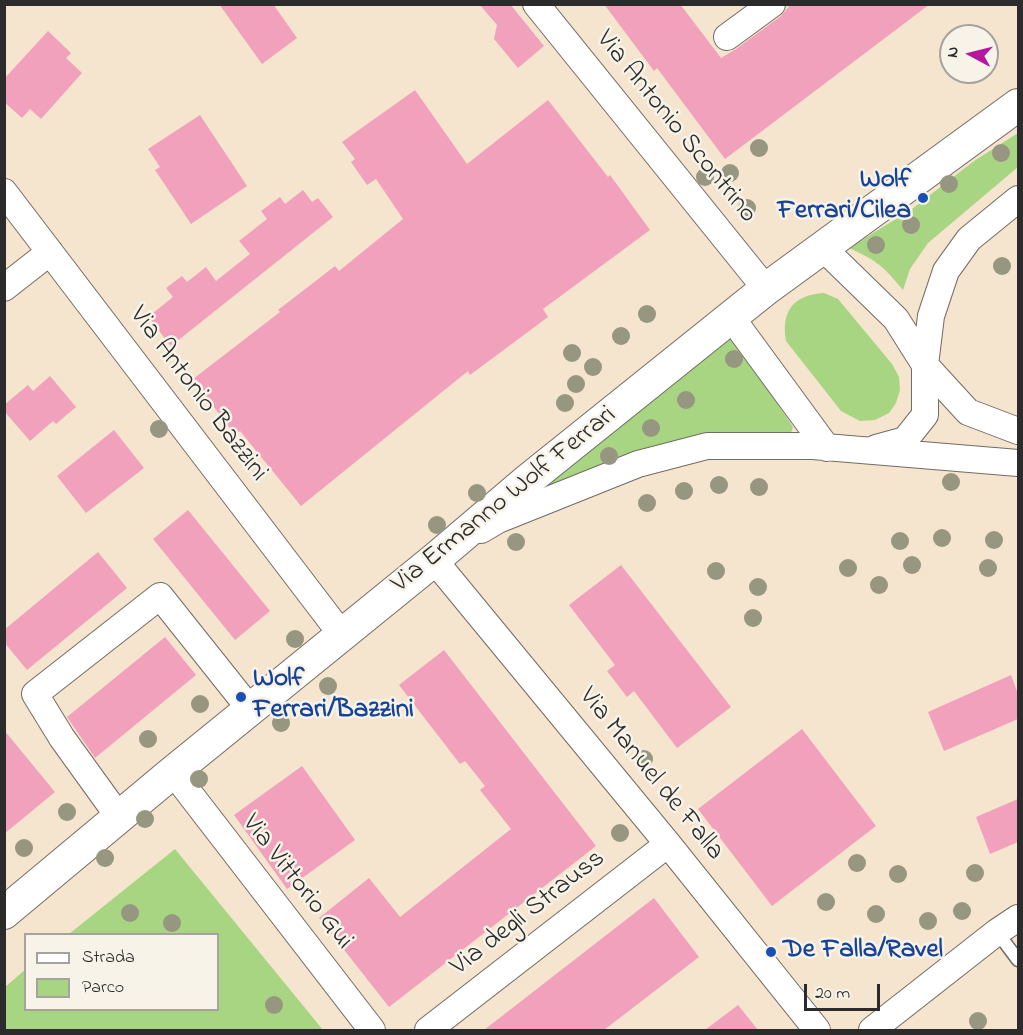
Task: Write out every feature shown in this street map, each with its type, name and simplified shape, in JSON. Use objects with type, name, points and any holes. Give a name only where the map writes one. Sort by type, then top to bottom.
[{"type":"street","name":"Via Antonio Scontrino","points":[[536,4],[766,289]]},
{"type":"street","points":[[727,37],[759,8]]},
{"type":"street","name":"Via Ermanno Wolf Ferrari","points":[[4,914],[528,480],[766,289],[1018,105]]},
{"type":"street","name":"Via Antonio Bazzini","points":[[4,192],[342,635]]},
{"type":"street","points":[[867,451],[905,440],[926,415],[925,365],[931,316],[946,271],[969,239],[1018,199]]},
{"type":"street","points":[[822,247],[896,319],[925,365],[968,412],[1018,431]]},
{"type":"street","points":[[4,288],[50,252]]},
{"type":"street","points":[[731,318],[827,448]]},
{"type":"street","points":[[434,560],[498,520],[638,464],[706,446],[827,448],[1018,463]]},
{"type":"street","name":"Via Manuel de Falla","points":[[434,560],[668,844],[817,1030]]},
{"type":"street","points":[[119,817],[62,738],[35,694],[160,596],[250,709]]},
{"type":"street","name":"Via Vittorio Gui","points":[[173,772],[372,1030]]},
{"type":"street","name":"Via degli Strauss","points":[[428,1030],[668,844]]},
{"type":"street","points":[[872,1030],[1018,918]]},
{"type":"lane","points":[[997,933],[1018,960]]},
{"type":"green space","points":[[1018,133],[1018,167],[928,243],[910,269],[903,290],[880,265],[849,248],[912,209],[974,161]]},
{"type":"green space","points":[[824,293],[838,299],[892,364],[899,377],[900,390],[896,403],[889,413],[875,420],[860,421],[841,411],[786,341],[785,321],[792,306],[804,297]]},
{"type":"green space","points":[[729,331],[793,427],[791,433],[543,489],[540,480]]},
{"type":"green space","points":[[175,849],[323,1030],[5,1030],[5,987],[24,971],[24,1011],[219,1011],[219,933],[70,933]]},
{"type":"building","points":[[219,4],[273,4],[297,38],[262,64]]},
{"type":"building","points":[[479,4],[510,4],[544,46],[518,68],[494,39],[497,25]]},
{"type":"building","points":[[604,4],[680,4],[721,58],[781,16],[791,4],[930,4],[725,159],[657,68],[654,71]]},
{"type":"building","points":[[48,31],[71,53],[66,58],[82,73],[41,119],[30,109],[22,118],[4,102],[4,79]]},
{"type":"building","points":[[415,90],[467,164],[548,100],[608,177],[610,175],[650,230],[543,309],[548,317],[470,375],[468,371],[301,506],[240,431],[235,435],[193,379],[335,266],[339,271],[403,219],[376,179],[367,185],[351,162],[355,159],[342,142]]},
{"type":"building","points":[[200,115],[247,186],[191,224],[155,170],[160,167],[148,149]]},
{"type":"building","points":[[303,190],[312,202],[318,198],[333,217],[171,346],[148,317],[173,297],[166,288],[182,276],[187,282],[206,267],[216,281],[250,254],[239,241],[267,219],[261,211],[280,197],[285,204]]},
{"type":"building","points":[[50,376],[76,407],[56,424],[53,421],[30,441],[4,411],[4,405],[28,385],[33,391]]},
{"type":"building","points":[[114,430],[144,468],[86,513],[57,476]]},
{"type":"building","points":[[188,510],[270,611],[235,640],[153,539]]},
{"type":"building","points":[[98,552],[127,588],[27,670],[4,642],[4,630]]},
{"type":"building","points":[[621,565],[731,707],[677,748],[634,691],[627,697],[607,671],[615,665],[569,605]]},
{"type":"building","points":[[165,637],[196,675],[95,758],[67,717]]},
{"type":"building","points":[[444,650],[596,846],[389,1007],[319,918],[369,878],[400,917],[511,829],[480,790],[485,786],[465,761],[460,764],[399,685]]},
{"type":"building","points":[[1011,675],[1018,694],[1018,719],[944,751],[928,712]]},
{"type":"building","points":[[802,729],[876,826],[772,906],[698,809]]},
{"type":"building","points":[[4,730],[55,792],[4,834]]},
{"type":"building","points":[[302,766],[355,840],[287,889],[234,815]]},
{"type":"building","points":[[1018,799],[1018,842],[990,854],[976,817]]},
{"type":"building","points":[[654,898],[699,957],[604,1030],[484,1030]]},
{"type":"building","points":[[738,1005],[758,1030],[705,1030]]},
{"type":"place","name":"Wolf Ferrari/Cilea","points":[[923,198]]},
{"type":"place","name":"Wolf Ferrari/Bazzini","points":[[241,697]]},
{"type":"place","name":"De Falla/Ravel","points":[[771,952]]}]
